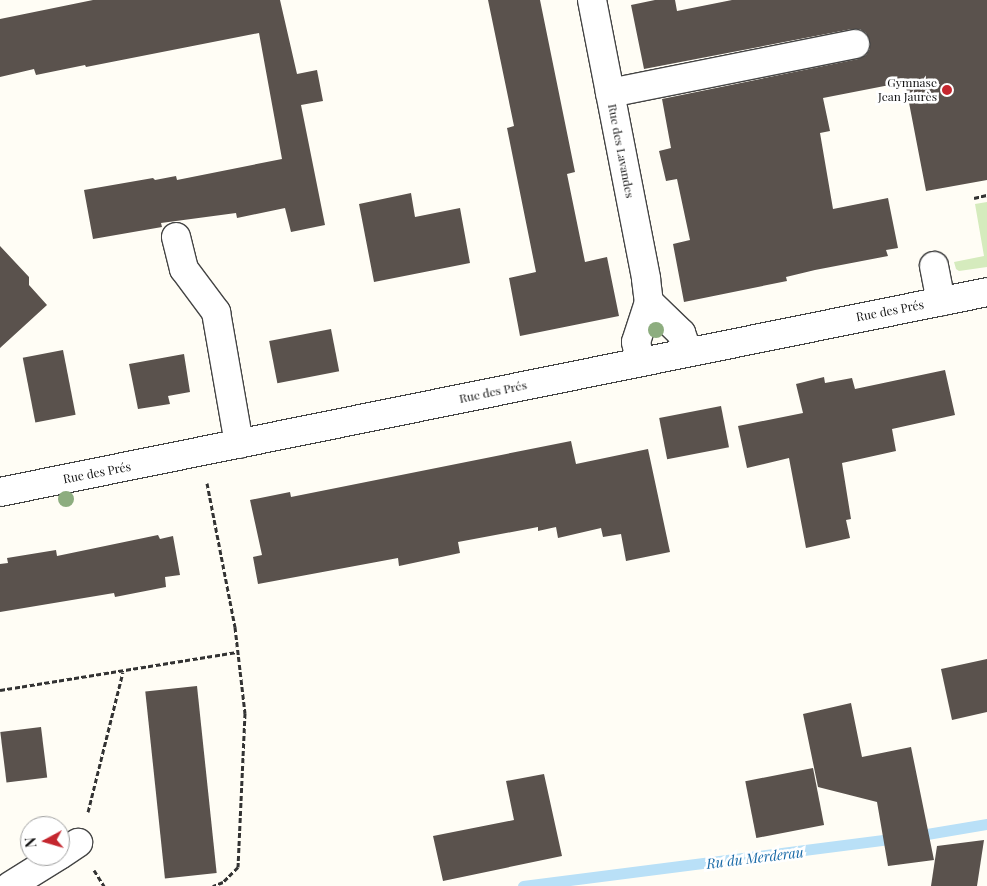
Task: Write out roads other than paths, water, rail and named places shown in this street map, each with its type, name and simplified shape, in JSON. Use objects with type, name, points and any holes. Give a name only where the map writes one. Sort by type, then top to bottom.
[{"type":"street","name":"Rue des Lavandes","points":[[592,0],[649,302],[636,342],[640,361]]},
{"type":"street","points":[[610,93],[855,44]]},
{"type":"street","points":[[176,237],[184,269],[216,312],[239,444]]},
{"type":"street","points":[[934,266],[942,301]]},
{"type":"street","name":"Rue des Prés","points":[[0,492],[987,292]]},
{"type":"street","points":[[649,302],[682,332],[688,352]]},
{"type":"street","points":[[10,886],[42,866]]},
{"type":"waterway","name":"Ru du Merderau","points":[[915,836],[987,824]]},
{"type":"waterway","name":"Ru du Merderau","points":[[523,886],[899,838]]},
{"type":"place","name":"Gymnase Jean Jaurès","points":[[947,90]]}]
